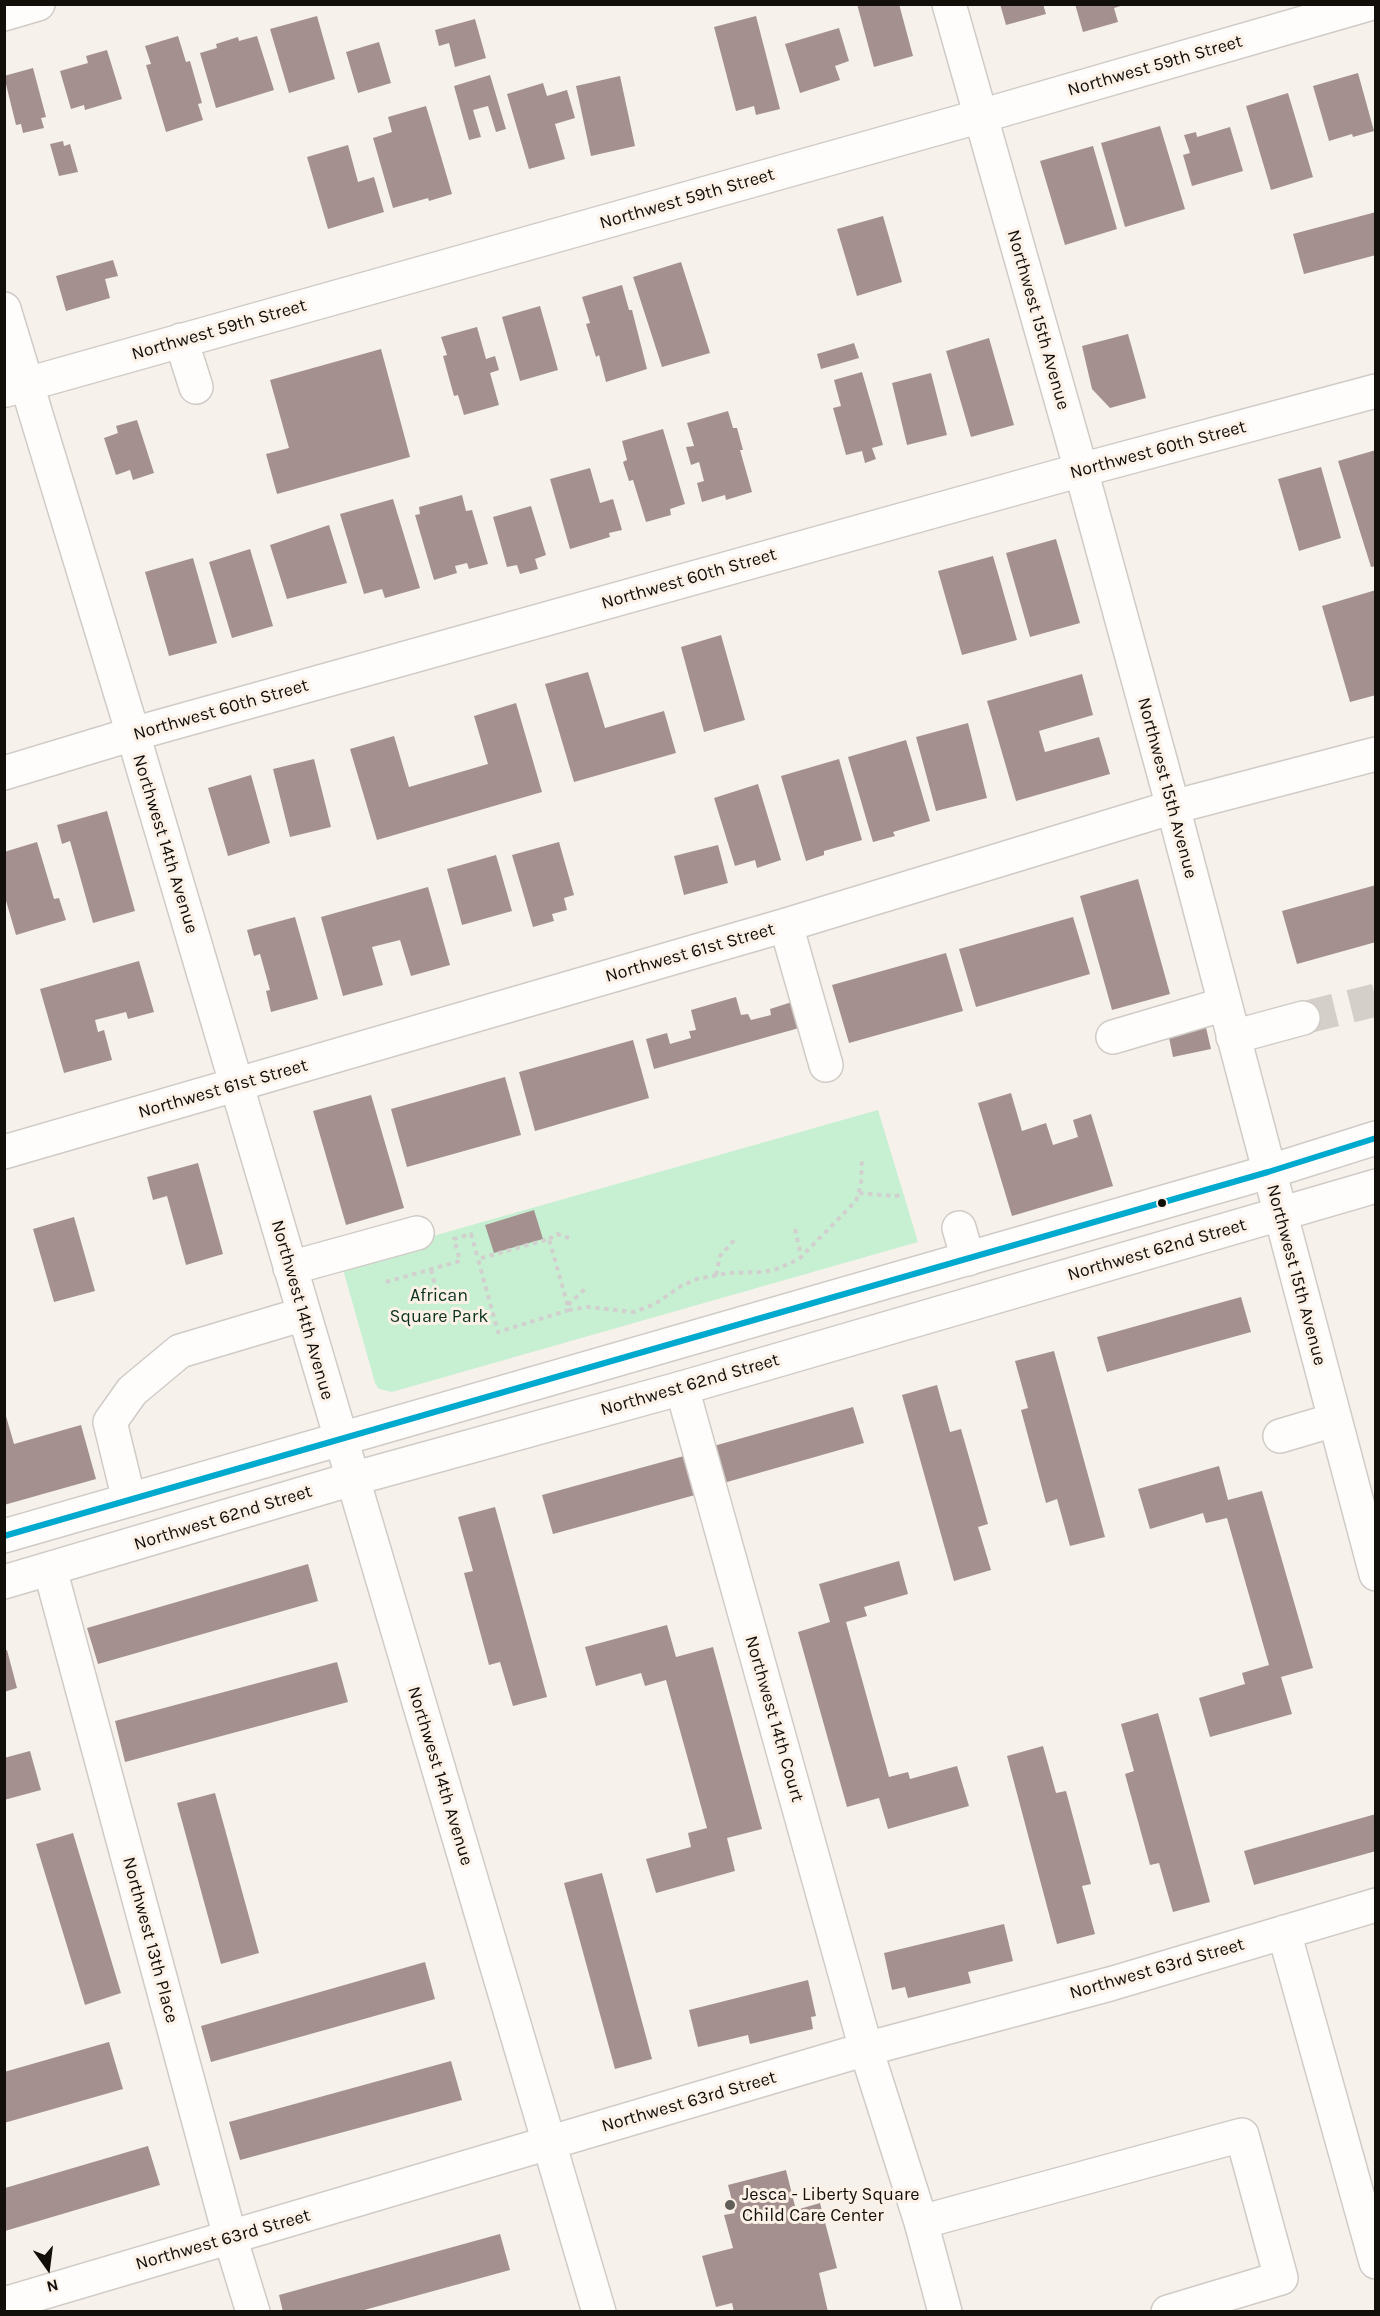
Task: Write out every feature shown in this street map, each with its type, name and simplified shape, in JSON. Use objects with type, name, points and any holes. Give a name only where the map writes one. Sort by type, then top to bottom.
[{"type":"street","points":[[4,14],[38,4]]},
{"type":"street","name":"Northwest 15th Avenue","points":[[949,4],[1081,470],[1173,807],[1334,1420],[1366,1504],[1376,1575]]},
{"type":"street","name":"Northwest 59th Street","points":[[15,387],[981,116],[1369,4]]},
{"type":"street","name":"Northwest 14th Avenue","points":[[4,309],[15,387],[133,734],[599,2312]]},
{"type":"street","points":[[181,340],[196,387]]},
{"type":"street","name":"Northwest 60th Street","points":[[4,773],[133,734],[1081,470],[1376,391]]},
{"type":"street","name":"Northwest 61st Street","points":[[4,1152],[786,925],[1173,807],[1376,754]]},
{"type":"street","points":[[786,925],[826,1065]]},
{"type":"street","points":[[1113,1037],[1225,1004]]},
{"type":"street","points":[[1233,1037],[1303,1018]]},
{"type":"street","points":[[4,1536],[1268,1172],[1376,1138]]},
{"type":"street","name":"Northwest 62nd Street","points":[[4,1582],[352,1479],[682,1388],[1376,1186]]},
{"type":"street","points":[[959,1228],[968,1259]]},
{"type":"street","points":[[290,1268],[417,1233]]},
{"type":"street","points":[[129,1500],[110,1422],[132,1391],[180,1351],[304,1314]]},
{"type":"street","name":"Northwest 14th Court","points":[[682,1388],[867,2049],[921,2222],[945,2312]]},
{"type":"street","points":[[1280,1436],[1334,1420]]},
{"type":"street","name":"Northwest 13th Place","points":[[50,1569],[230,2237],[253,2312]]},
{"type":"street","name":"Northwest 63rd Street","points":[[4,2304],[867,2049],[1110,1983],[1376,1905]]},
{"type":"street","points":[[1284,1932],[1376,2262]]},
{"type":"street","points":[[921,2222],[1242,2135],[1281,2278],[1168,2312]]},
{"type":"path","points":[[386,1282],[460,1261],[454,1239],[471,1234],[498,1332],[568,1307],[634,1312],[656,1304],[681,1286],[716,1275],[763,1272],[789,1264],[801,1257],[826,1229],[845,1214],[859,1193],[862,1157]]},
{"type":"path","points":[[859,1193],[883,1196],[904,1195]]},
{"type":"path","points":[[795,1229],[801,1257]]},
{"type":"path","points":[[478,1258],[549,1239],[557,1234],[569,1238]]},
{"type":"path","points":[[716,1275],[720,1256],[737,1237]]},
{"type":"path","points":[[549,1239],[568,1307]]},
{"type":"path","points":[[430,1295],[437,1293],[431,1269]]},
{"type":"path","points":[[568,1307],[587,1287]]},
{"type":"green space","name":"African Square Park","points":[[878,1110],[918,1242],[392,1392],[379,1389],[375,1383],[341,1262]]},
{"type":"building","points":[[857,4],[899,4],[913,56],[874,67]]},
{"type":"building","points":[[1000,4],[1043,4],[1046,14],[1006,25]]},
{"type":"building","points":[[1075,4],[1124,5],[1114,8],[1118,22],[1083,32]]},
{"type":"building","points":[[317,16],[335,79],[289,93],[270,29]]},
{"type":"building","points":[[756,16],[780,109],[756,115],[754,106],[736,111],[714,27]]},
{"type":"building","points":[[475,19],[486,58],[455,67],[449,43],[439,46],[435,30]]},
{"type":"building","points":[[839,28],[849,61],[835,66],[840,80],[800,93],[785,44]]},
{"type":"building","points":[[178,36],[186,62],[190,61],[202,103],[198,104],[203,120],[166,132],[146,65],[151,64],[145,46]]},
{"type":"building","points":[[257,36],[274,90],[216,108],[200,53],[217,48],[216,44],[238,37],[239,41]]},
{"type":"building","points":[[379,42],[391,83],[358,93],[346,52]]},
{"type":"building","points":[[107,50],[122,99],[85,110],[84,105],[71,109],[60,71],[88,63],[86,56]]},
{"type":"building","points":[[33,68],[46,117],[41,118],[44,128],[23,133],[21,124],[16,125],[4,76]]},
{"type":"building","points":[[1358,73],[1374,131],[1353,137],[1352,134],[1329,141],[1313,86]]},
{"type":"building","points":[[490,75],[506,129],[496,132],[488,106],[473,110],[481,137],[469,140],[454,86]]},
{"type":"building","points":[[620,76],[635,146],[591,156],[576,86]]},
{"type":"building","points":[[543,83],[547,96],[567,90],[575,118],[555,124],[565,159],[529,169],[507,94]]},
{"type":"building","points":[[1288,93],[1313,177],[1271,190],[1246,106]]},
{"type":"building","points":[[426,106],[452,194],[393,208],[373,138],[392,132],[388,117]]},
{"type":"building","points":[[1160,126],[1185,209],[1125,227],[1101,143]]},
{"type":"building","points":[[1230,127],[1243,171],[1192,186],[1183,155],[1190,153],[1184,135],[1196,132],[1197,137]]},
{"type":"building","points":[[63,141],[64,146],[70,144],[78,172],[59,176],[50,144]]},
{"type":"building","points":[[348,145],[358,182],[374,177],[384,212],[328,229],[307,157]]},
{"type":"building","points":[[1093,146],[1117,229],[1065,245],[1040,161]]},
{"type":"building","points":[[1376,212],[1376,255],[1304,274],[1293,234]]},
{"type":"building","points":[[883,216],[902,282],[857,296],[837,229]]},
{"type":"building","points":[[113,260],[118,276],[105,279],[110,298],[66,311],[56,276]]},
{"type":"building","points":[[681,262],[710,353],[662,367],[633,277]]},
{"type":"building","points":[[622,285],[629,310],[632,310],[647,369],[606,382],[599,355],[596,357],[586,324],[590,323],[582,297]]},
{"type":"building","points":[[540,306],[558,370],[520,381],[502,317]]},
{"type":"building","points":[[477,327],[486,359],[495,356],[499,370],[490,373],[499,405],[464,415],[458,395],[454,396],[443,356],[447,355],[441,337]]},
{"type":"building","points":[[1128,334],[1146,398],[1110,408],[1092,389],[1082,346]]},
{"type":"building","points":[[989,338],[1014,425],[971,437],[946,351]]},
{"type":"building","points":[[854,343],[859,358],[821,369],[817,354]]},
{"type":"building","points":[[381,349],[410,457],[277,494],[266,454],[289,448],[270,380]]},
{"type":"building","points":[[862,372],[883,445],[872,448],[876,459],[865,463],[862,451],[846,455],[833,408],[841,406],[834,380]]},
{"type":"building","points":[[931,373],[947,435],[907,445],[892,383]]},
{"type":"building","points":[[728,411],[733,428],[737,428],[743,450],[740,450],[752,492],[726,500],[725,495],[702,502],[697,483],[704,481],[699,462],[691,465],[686,447],[694,446],[687,423]]},
{"type":"building","points":[[137,420],[154,473],[133,480],[130,470],[116,475],[104,438],[118,433],[116,426]]},
{"type":"building","points":[[663,429],[685,504],[670,509],[671,515],[646,522],[633,480],[629,481],[623,462],[627,460],[622,441]]},
{"type":"building","points":[[1376,450],[1376,566],[1371,567],[1338,461]]},
{"type":"building","points":[[1321,467],[1341,538],[1299,551],[1278,479]]},
{"type":"building","points":[[590,468],[600,503],[613,499],[622,530],[609,533],[610,537],[570,549],[550,479]]},
{"type":"building","points":[[462,495],[466,511],[472,510],[488,564],[469,569],[467,563],[455,566],[457,573],[434,580],[415,515],[420,514],[419,507]]},
{"type":"building","points":[[393,499],[420,588],[385,598],[382,589],[364,594],[340,514]]},
{"type":"building","points":[[531,506],[546,555],[535,559],[538,569],[520,574],[517,565],[507,567],[493,517]]},
{"type":"building","points":[[329,525],[347,583],[287,599],[270,545]]},
{"type":"building","points":[[1056,539],[1080,623],[1030,637],[1006,553]]},
{"type":"building","points":[[250,549],[273,626],[232,638],[209,562]]},
{"type":"building","points":[[993,556],[1017,640],[962,655],[938,571]]},
{"type":"building","points":[[193,558],[217,643],[169,656],[145,572]]},
{"type":"building","points":[[1376,590],[1376,695],[1350,702],[1322,606]]},
{"type":"building","points":[[721,635],[745,720],[704,732],[681,647]]},
{"type":"building","points":[[588,672],[605,728],[664,711],[676,753],[574,782],[545,684]]},
{"type":"building","points":[[1082,674],[1093,715],[1039,731],[1045,752],[1099,737],[1110,774],[1016,801],[987,701]]},
{"type":"building","points":[[516,703],[542,792],[377,840],[350,749],[394,736],[409,787],[488,764],[474,716]]},
{"type":"building","points":[[968,723],[987,798],[936,811],[916,737]]},
{"type":"building","points":[[906,740],[930,821],[893,832],[895,836],[873,842],[848,757]]},
{"type":"building","points":[[314,759],[331,827],[290,837],[273,769]]},
{"type":"building","points":[[839,759],[862,840],[824,851],[824,855],[806,861],[781,776]]},
{"type":"building","points":[[251,775],[270,843],[228,856],[208,788]]},
{"type":"building","points":[[758,784],[781,860],[757,868],[755,860],[735,866],[714,798]]},
{"type":"building","points":[[107,811],[135,911],[93,923],[70,841],[62,844],[57,825]]},
{"type":"building","points":[[37,842],[54,899],[59,898],[66,920],[16,935],[4,894],[4,852]]},
{"type":"building","points":[[559,842],[574,895],[564,898],[567,910],[552,914],[554,921],[533,927],[512,855]]},
{"type":"building","points":[[718,845],[728,883],[684,895],[674,856]]},
{"type":"building","points":[[496,855],[512,911],[462,925],[447,869]]},
{"type":"building","points":[[1138,879],[1170,994],[1112,1010],[1080,896]]},
{"type":"building","points":[[1376,885],[1376,942],[1297,964],[1282,911]]},
{"type":"building","points":[[428,887],[450,965],[411,976],[400,940],[372,947],[383,985],[343,996],[321,917]]},
{"type":"building","points":[[295,917],[318,999],[271,1012],[266,991],[270,990],[260,954],[254,956],[247,930]]},
{"type":"building","points":[[1073,917],[1090,974],[976,1007],[959,949]]},
{"type":"building","points":[[946,953],[963,1011],[849,1043],[832,985]]},
{"type":"building","points":[[139,961],[154,1012],[128,1019],[126,1012],[95,1020],[98,1032],[104,1030],[112,1060],[64,1073],[40,989]]},
{"type":"building","points":[[736,997],[741,1015],[748,1014],[751,1020],[771,1015],[770,1009],[792,1002],[799,1028],[654,1069],[646,1039],[667,1033],[670,1044],[691,1038],[689,1031],[696,1030],[691,1010]]},
{"type":"building","points":[[1204,1019],[1211,1049],[1173,1057],[1167,1028]]},
{"type":"building","points":[[633,1040],[649,1098],[535,1131],[519,1072]]},
{"type":"building","points":[[505,1077],[521,1135],[407,1167],[391,1109]]},
{"type":"building","points":[[1011,1093],[1022,1131],[1046,1123],[1053,1145],[1078,1137],[1073,1120],[1091,1114],[1113,1186],[1012,1216],[978,1103]]},
{"type":"building","points":[[371,1095],[404,1208],[346,1225],[313,1111]]},
{"type":"building","points":[[198,1163],[223,1254],[186,1265],[167,1196],[153,1200],[147,1177]]},
{"type":"building","points":[[534,1210],[543,1239],[494,1253],[485,1225]]},
{"type":"building","points":[[74,1217],[95,1291],[54,1302],[33,1229]]},
{"type":"building","points":[[1241,1297],[1251,1332],[1107,1372],[1097,1337]]},
{"type":"building","points":[[1054,1351],[1105,1537],[1070,1546],[1057,1499],[1046,1503],[1021,1410],[1028,1408],[1015,1361]]},
{"type":"building","points":[[937,1385],[950,1432],[961,1429],[988,1524],[978,1527],[991,1570],[954,1581],[902,1395]]},
{"type":"building","points":[[853,1407],[864,1443],[720,1484],[710,1447]]},
{"type":"building","points":[[4,1409],[14,1444],[81,1425],[96,1479],[4,1505]]},
{"type":"building","points":[[684,1456],[695,1495],[553,1534],[542,1495]]},
{"type":"building","points":[[1219,1466],[1228,1500],[1262,1491],[1313,1668],[1281,1677],[1292,1714],[1210,1737],[1199,1698],[1245,1684],[1242,1673],[1269,1665],[1227,1518],[1206,1523],[1203,1513],[1150,1529],[1138,1489]]},
{"type":"building","points":[[495,1507],[547,1697],[513,1706],[500,1662],[489,1665],[464,1573],[473,1571],[458,1517]]},
{"type":"building","points":[[899,1561],[908,1594],[864,1607],[867,1616],[846,1622],[889,1777],[908,1772],[910,1779],[957,1766],[969,1806],[888,1829],[879,1798],[847,1807],[798,1632],[830,1622],[819,1584]]},
{"type":"building","points":[[308,1564],[318,1601],[98,1664],[87,1628]]},
{"type":"building","points":[[667,1625],[676,1657],[713,1647],[762,1829],[727,1838],[735,1871],[656,1893],[646,1859],[691,1847],[688,1833],[707,1828],[666,1680],[645,1686],[641,1673],[596,1686],[585,1647]]},
{"type":"building","points":[[7,1650],[17,1688],[4,1692],[4,1651]]},
{"type":"building","points":[[337,1662],[348,1702],[125,1762],[115,1721]]},
{"type":"building","points":[[1158,1713],[1210,1902],[1173,1912],[1159,1863],[1150,1865],[1125,1774],[1134,1771],[1121,1724]]},
{"type":"building","points":[[1043,1746],[1056,1793],[1066,1791],[1091,1884],[1082,1886],[1095,1934],[1057,1944],[1007,1756]]},
{"type":"building","points":[[30,1751],[41,1790],[4,1800],[4,1758]]},
{"type":"building","points":[[215,1793],[259,1953],[221,1964],[177,1803]]},
{"type":"building","points":[[1376,1814],[1376,1851],[1254,1885],[1244,1851]]},
{"type":"building","points":[[73,1833],[121,1993],[85,2005],[36,1844]]},
{"type":"building","points":[[602,1873],[652,2059],[615,2069],[564,1883]]},
{"type":"building","points":[[1004,1924],[1013,1961],[968,1972],[971,1983],[908,1998],[905,1987],[892,1990],[884,1953]]},
{"type":"building","points":[[425,1962],[435,1999],[211,2062],[201,2026]]},
{"type":"building","points":[[808,1980],[816,2016],[811,2017],[813,2029],[750,2044],[748,2035],[698,2047],[689,2010]]},
{"type":"building","points":[[109,2042],[123,2089],[4,2123],[4,2072]]},
{"type":"building","points":[[451,2061],[462,2100],[240,2160],[229,2122]]},
{"type":"building","points":[[148,2146],[160,2185],[5,2231],[5,2188]]},
{"type":"building","points":[[786,2170],[796,2210],[820,2203],[837,2268],[819,2273],[828,2312],[734,2312],[732,2303],[716,2307],[702,2256],[733,2248],[724,2215],[735,2213],[728,2185]]},
{"type":"building","points":[[500,2234],[510,2270],[357,2312],[283,2312],[279,2295]]},
{"type":"tunnel","points":[[1303,1018],[1376,1000]]},
{"type":"transit line","points":[[4,1536],[1268,1172],[1376,1138]]},
{"type":"place","name":"Jesca - Liberty Square Child Care Center","points":[[730,2205]]}]
